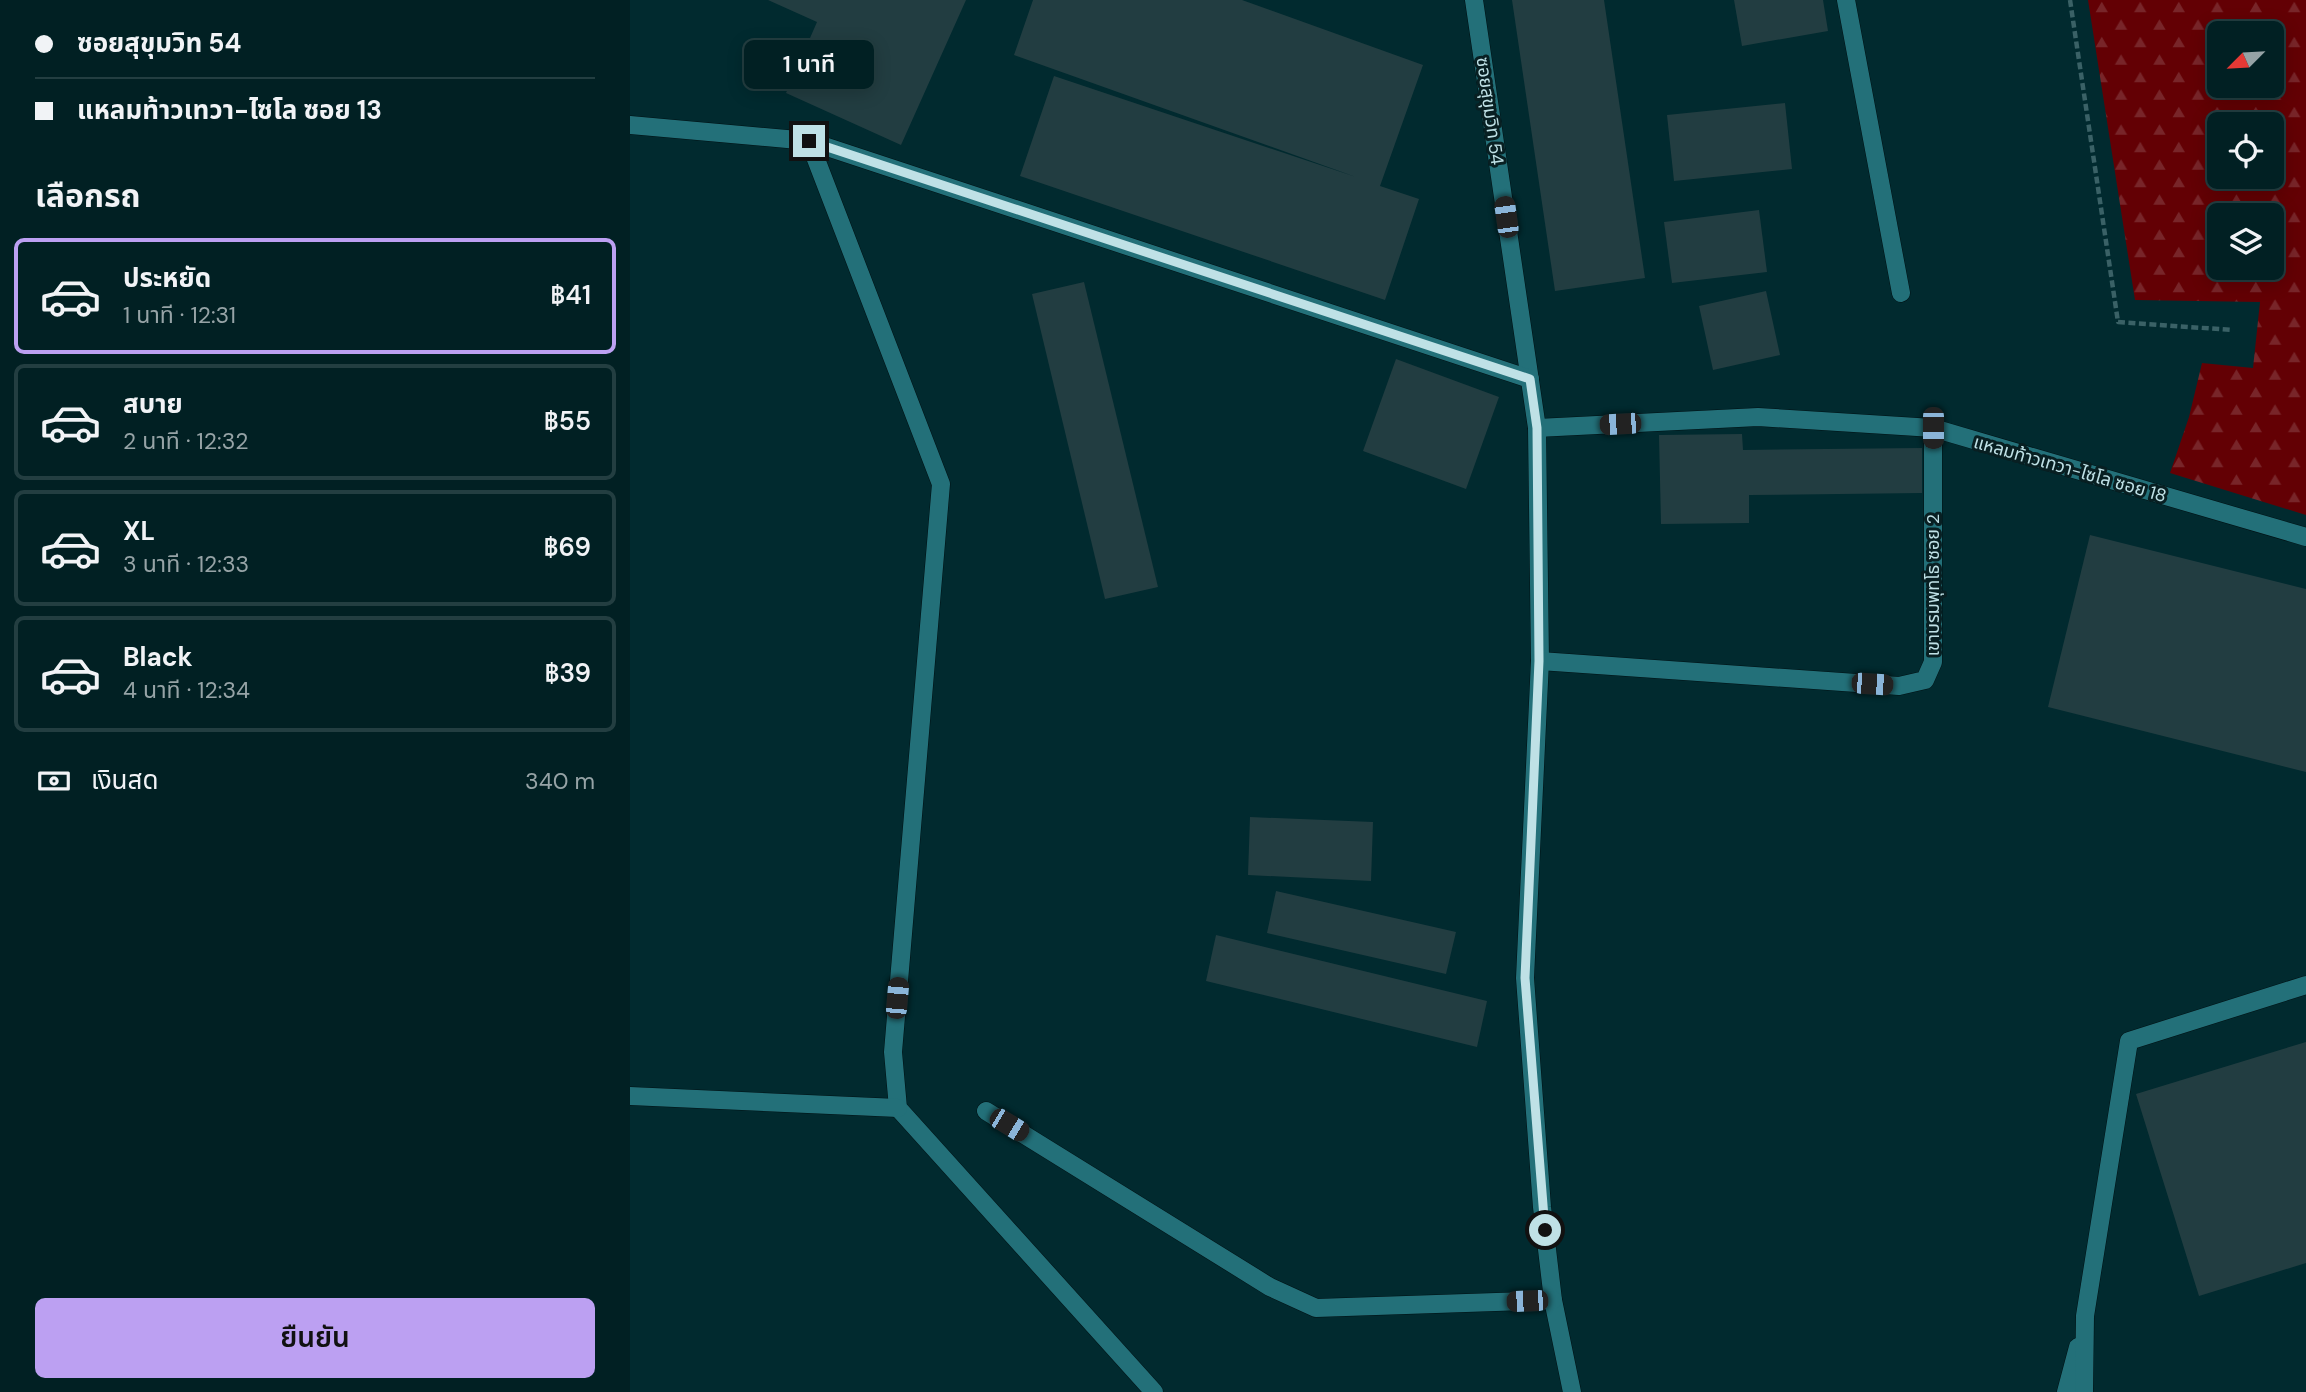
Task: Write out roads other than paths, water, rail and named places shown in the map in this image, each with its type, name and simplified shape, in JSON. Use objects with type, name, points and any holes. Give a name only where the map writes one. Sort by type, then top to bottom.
[{"type":"street","name":"ซอยสุขุมวิท 54","points":[[1474,0],[1537,428],[1539,661],[1525,978],[1542,1207],[1553,1300],[1572,1392]]},
{"type":"street","points":[[1846,0],[1901,293]]},
{"type":"street","points":[[630,125],[809,141],[1530,379]]},
{"type":"street","points":[[809,141],[940,484],[893,1052],[898,1108],[1154,1392]]},
{"type":"street","name":"แหลมท้าวเทวา-ไซโล ซอย 18","points":[[1537,428],[1758,417],[1933,428],[2306,537]]},
{"type":"street","name":"เขาบรมพุทโธ ซอย 2","points":[[1539,661],[1899,686],[1925,680],[1933,662],[1933,428]]},
{"type":"street","points":[[2066,1392],[2085,1316],[2129,1041],[2306,985]]},
{"type":"street","points":[[630,1096],[898,1108]]},
{"type":"street","points":[[986,1111],[1270,1287],[1316,1308],[1553,1300]]},
{"type":"street","points":[[2084,1392],[2085,1316]]}]
